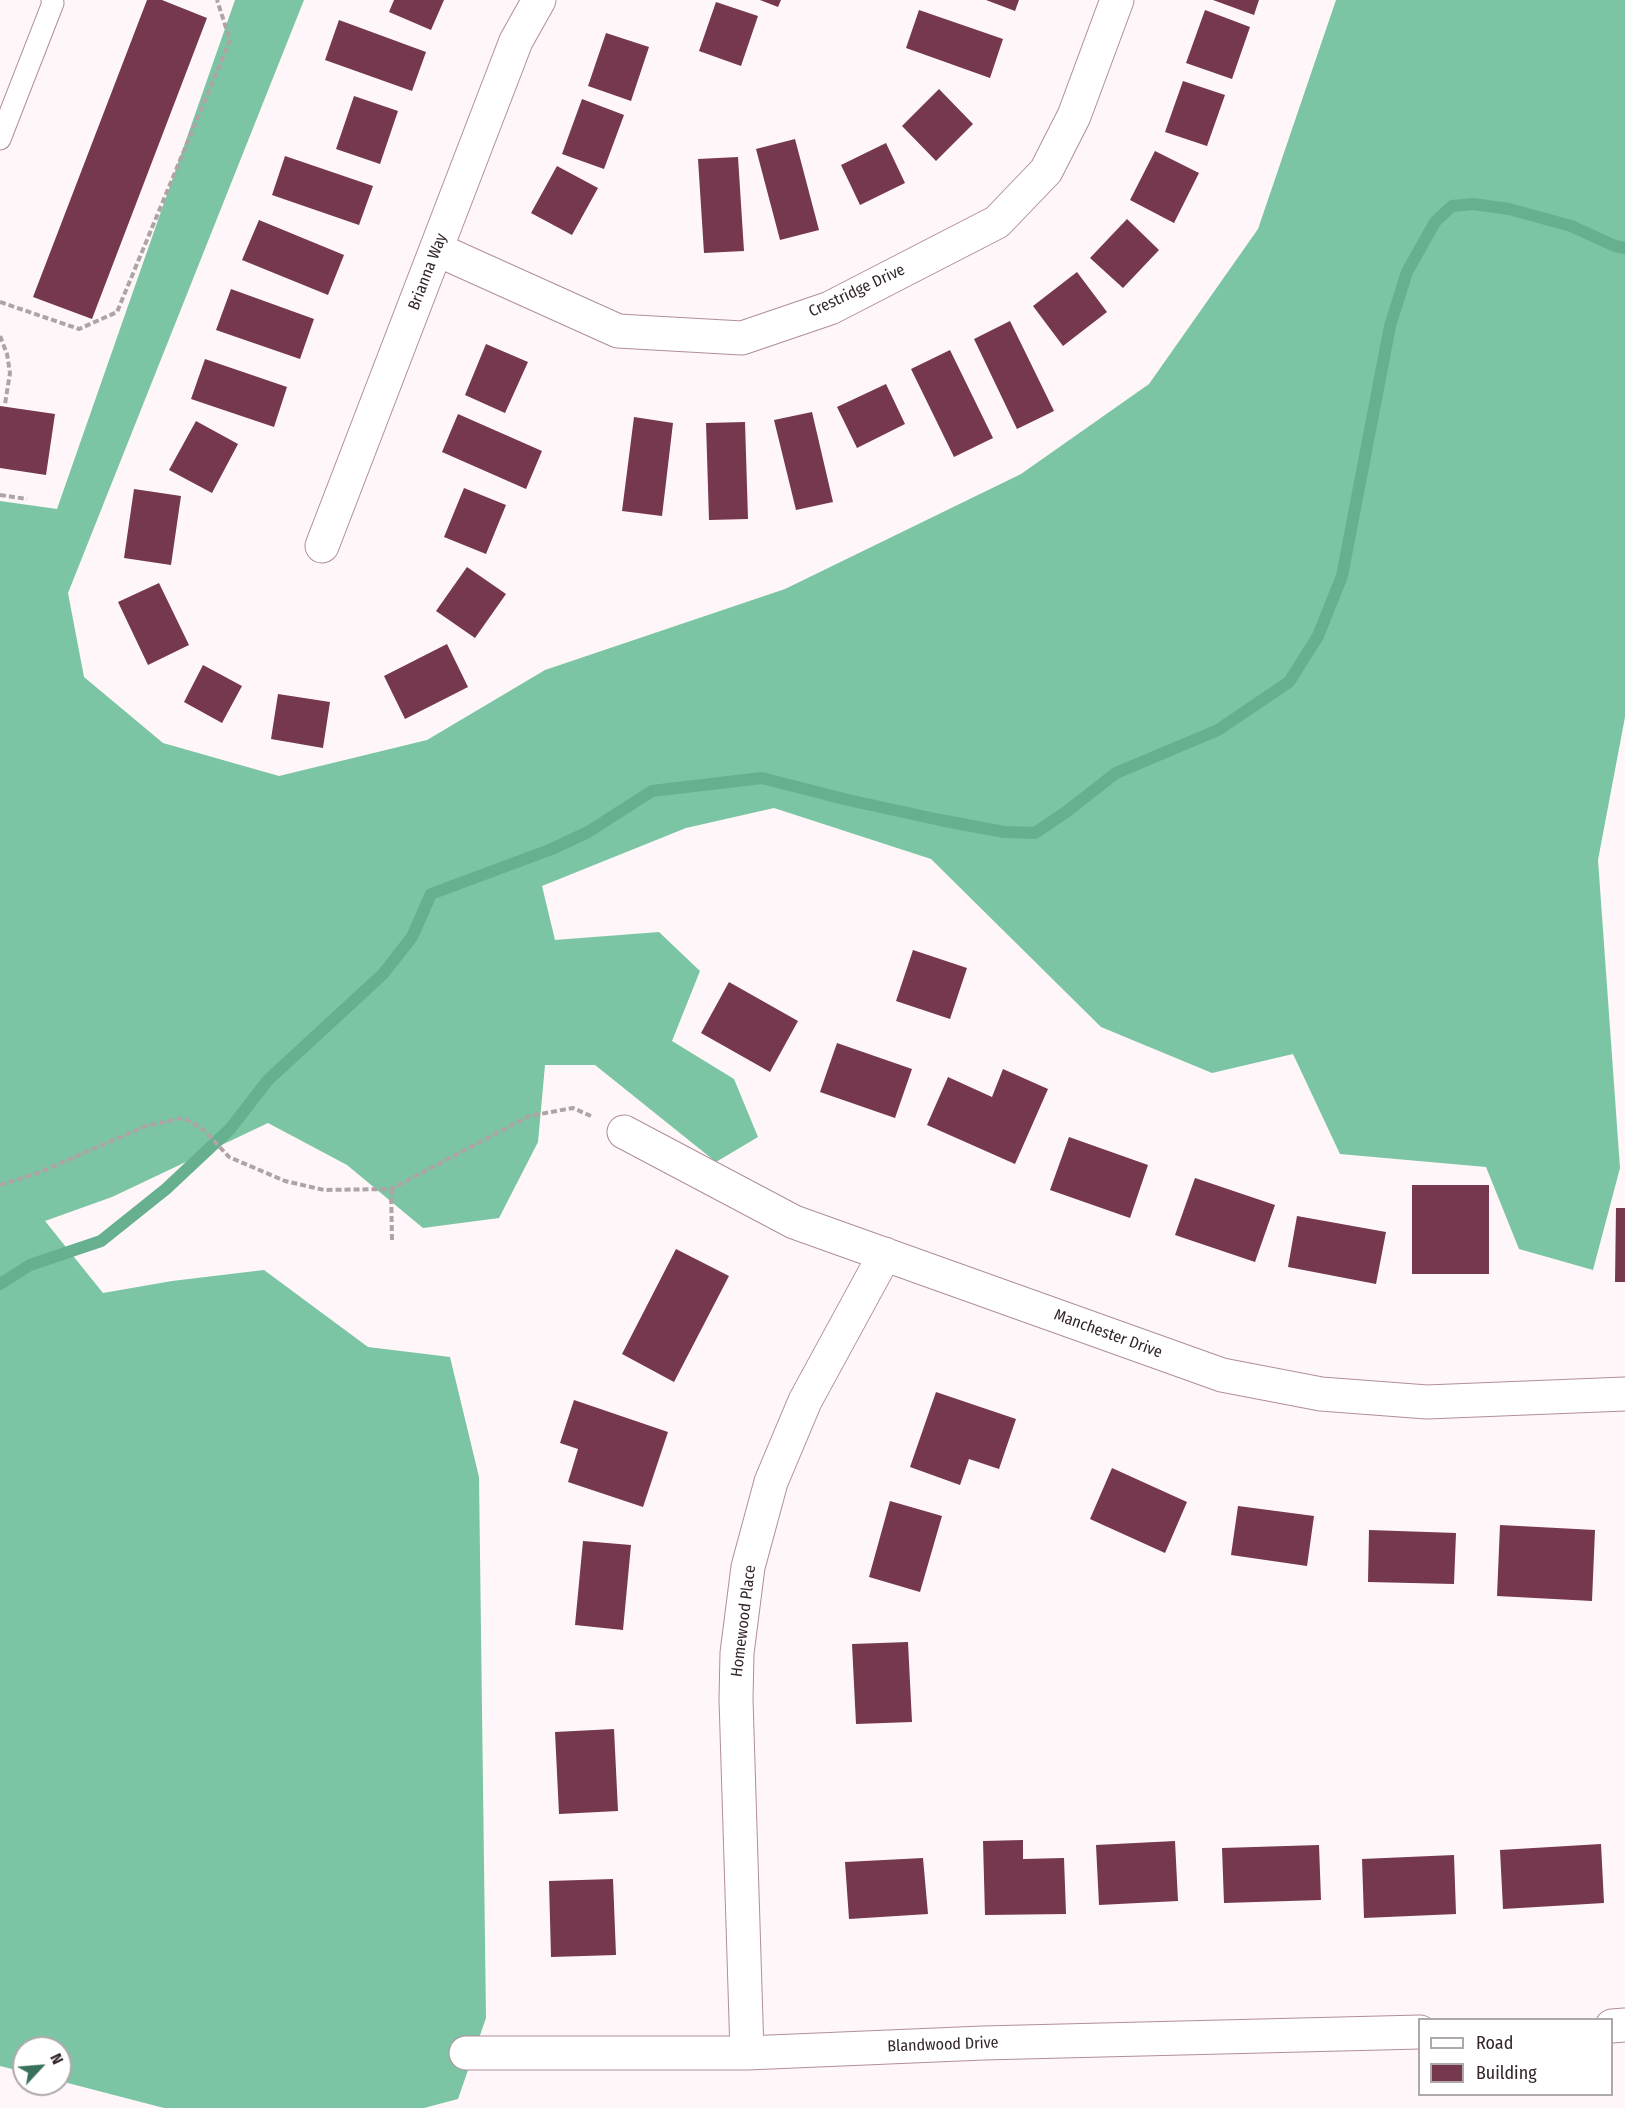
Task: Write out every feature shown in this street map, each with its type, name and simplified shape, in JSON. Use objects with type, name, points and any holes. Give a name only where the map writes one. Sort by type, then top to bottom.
[{"type":"street","name":"Brianna Way","points":[[322,546],[516,41],[539,0]]},
{"type":"street","name":"Crestridge Drive","points":[[436,249],[618,331],[741,338],[830,308],[997,222],[1046,171],[1074,116],[1117,0]]},
{"type":"street","name":"Manchester Drive","points":[[624,1132],[794,1222],[1221,1375],[1322,1394],[1427,1402],[1625,1394]]},
{"type":"street","name":"Homewood Place","points":[[747,2053],[736,1699],[737,1653],[748,1567],[771,1482],[805,1401],[885,1254]]},
{"type":"street","name":"Blandwood Drive","points":[[466,2053],[747,2053],[983,2043],[1418,2032]]},
{"type":"lane","points":[[0,139],[53,3],[52,0]]},
{"type":"path","points":[[0,302],[79,329],[117,312],[230,40],[217,0]]},
{"type":"path","points":[[0,336],[7,354],[10,373],[5,404]]},
{"type":"path","points":[[0,495],[27,499]]},
{"type":"path","points":[[0,1185],[38,1173],[146,1126],[183,1118],[203,1129],[229,1157],[285,1181],[324,1190],[391,1189],[530,1116],[573,1108],[624,1132]]},
{"type":"path","points":[[391,1189],[392,1240]]},
{"type":"green space","points":[[235,0],[304,0],[68,593],[84,677],[163,743],[279,776],[427,740],[545,670],[785,589],[1021,474],[1149,384],[1258,229],[1336,0],[1625,0],[1625,717],[1598,860],[1620,1168],[1593,1270],[1519,1249],[1486,1167],[1340,1154],[1293,1054],[1212,1073],[1101,1027],[931,859],[774,808],[686,828],[542,886],[555,940],[659,932],[700,971],[672,1041],[734,1079],[758,1137],[716,1162],[595,1065],[545,1065],[538,1142],[499,1218],[423,1228],[347,1165],[268,1123],[112,1197],[45,1221],[103,1293],[172,1281],[264,1270],[368,1347],[450,1357],[479,1477],[486,2018],[458,2099],[424,2108],[164,2108],[72,2084],[72,2036],[12,2036],[12,2069],[0,2066],[0,501],[57,509]]},
{"type":"building","points":[[147,0],[162,0],[207,18],[92,319],[33,297]]},
{"type":"building","points":[[394,0],[444,0],[431,30],[389,12]]},
{"type":"building","points":[[760,0],[781,0],[778,7]]},
{"type":"building","points":[[986,0],[1019,0],[1015,11]]},
{"type":"building","points":[[1213,0],[1259,0],[1254,15]]},
{"type":"building","points":[[716,2],[758,16],[741,66],[699,51]]},
{"type":"building","points":[[919,10],[1003,39],[990,78],[906,48]]},
{"type":"building","points":[[1205,10],[1250,27],[1232,79],[1186,63]]},
{"type":"building","points":[[339,20],[426,52],[412,91],[325,60]]},
{"type":"building","points":[[606,33],[649,47],[631,101],[588,86]]},
{"type":"building","points":[[1183,81],[1225,95],[1207,146],[1165,132]]},
{"type":"building","points":[[939,89],[973,124],[936,161],[902,126]]},
{"type":"building","points":[[354,96],[398,111],[380,164],[336,149]]},
{"type":"building","points":[[582,99],[624,115],[604,169],[562,154]]},
{"type":"building","points":[[795,139],[819,230],[780,240],[756,149]]},
{"type":"building","points":[[886,143],[905,183],[860,205],[841,165]]},
{"type":"building","points":[[1155,151],[1199,173],[1174,223],[1130,200]]},
{"type":"building","points":[[285,156],[373,186],[359,225],[272,195]]},
{"type":"building","points":[[738,157],[744,251],[704,253],[698,159]]},
{"type":"building","points":[[557,166],[598,188],[572,235],[531,213]]},
{"type":"building","points":[[1127,219],[1159,250],[1123,288],[1090,258]]},
{"type":"building","points":[[259,220],[344,255],[328,295],[242,260]]},
{"type":"building","points":[[1077,272],[1107,312],[1063,346],[1033,306]]},
{"type":"building","points":[[231,289],[314,319],[300,359],[216,330]]},
{"type":"building","points":[[1010,321],[1054,411],[1017,429],[974,339]]},
{"type":"building","points":[[486,344],[528,362],[505,413],[465,395]]},
{"type":"building","points":[[950,350],[993,438],[954,457],[911,369]]},
{"type":"building","points":[[205,359],[287,387],[274,427],[191,399]]},
{"type":"building","points":[[886,384],[905,424],[857,448],[837,407]]},
{"type":"building","points":[[0,406],[55,414],[46,475],[0,468]]},
{"type":"building","points":[[812,412],[833,502],[796,510],[774,420]]},
{"type":"building","points":[[458,414],[542,451],[526,489],[442,452]]},
{"type":"building","points":[[634,417],[673,423],[662,516],[622,511]]},
{"type":"building","points":[[196,421],[238,444],[212,493],[169,470]]},
{"type":"building","points":[[745,422],[748,519],[709,520],[706,423]]},
{"type":"building","points":[[464,488],[506,505],[486,554],[444,537]]},
{"type":"building","points":[[134,489],[181,496],[171,565],[124,558]]},
{"type":"building","points":[[467,567],[506,594],[475,638],[436,611]]},
{"type":"building","points":[[159,583],[189,645],[148,665],[118,602]]},
{"type":"building","points":[[447,644],[468,687],[405,719],[384,676]]},
{"type":"building","points":[[203,665],[242,686],[222,723],[184,702]]},
{"type":"building","points":[[278,694],[330,702],[323,748],[271,739]]},
{"type":"building","points":[[913,950],[967,968],[950,1019],[896,1001]]},
{"type":"building","points":[[729,982],[798,1021],[770,1072],[701,1033]]},
{"type":"building","points":[[837,1043],[912,1069],[895,1118],[820,1092]]},
{"type":"building","points":[[1003,1069],[1048,1089],[1015,1164],[927,1125],[948,1077],[992,1097]]},
{"type":"building","points":[[1069,1137],[1148,1165],[1130,1218],[1050,1190]]},
{"type":"building","points":[[1195,1178],[1275,1205],[1255,1262],[1175,1235]]},
{"type":"building","points":[[1412,1185],[1489,1185],[1489,1274],[1412,1274]]},
{"type":"building","points":[[1616,1208],[1625,1208],[1625,1282],[1615,1282]]},
{"type":"building","points":[[1297,1216],[1386,1232],[1376,1284],[1288,1267]]},
{"type":"building","points":[[676,1249],[729,1276],[674,1382],[622,1354]]},
{"type":"building","points":[[936,1392],[1016,1419],[999,1469],[969,1459],[960,1485],[910,1467]]},
{"type":"building","points":[[574,1400],[668,1432],[643,1507],[568,1482],[578,1449],[560,1443]]},
{"type":"building","points":[[1112,1468],[1187,1502],[1165,1553],[1090,1519]]},
{"type":"building","points":[[890,1501],[942,1516],[920,1592],[869,1577]]},
{"type":"building","points":[[1238,1506],[1314,1516],[1307,1566],[1231,1555]]},
{"type":"building","points":[[1500,1525],[1595,1530],[1592,1601],[1497,1596]]},
{"type":"building","points":[[1369,1530],[1456,1533],[1454,1584],[1368,1582]]},
{"type":"building","points":[[583,1541],[631,1545],[623,1630],[575,1625]]},
{"type":"building","points":[[908,1642],[912,1722],[856,1724],[852,1644]]},
{"type":"building","points":[[614,1729],[618,1811],[559,1814],[555,1732]]},
{"type":"building","points":[[1023,1840],[1023,1859],[1064,1858],[1066,1914],[985,1915],[983,1841]]},
{"type":"building","points":[[1175,1841],[1178,1901],[1099,1905],[1096,1845]]},
{"type":"building","points":[[1601,1844],[1604,1903],[1503,1909],[1500,1850]]},
{"type":"building","points":[[1319,1845],[1321,1900],[1224,1903],[1222,1848]]},
{"type":"building","points":[[1454,1855],[1456,1914],[1364,1918],[1362,1859]]},
{"type":"building","points":[[923,1858],[928,1914],[849,1919],[845,1862]]},
{"type":"building","points":[[613,1879],[616,1955],[551,1957],[549,1881]]},
{"type":"waterway","points":[[0,1284],[30,1265],[101,1241],[166,1189],[230,1129],[268,1080],[383,974],[412,937],[431,894],[552,849],[588,832],[652,791],[762,778],[940,820],[1004,832],[1035,833],[1116,773],[1218,730],[1289,682],[1318,636],[1342,576],[1390,326],[1407,272],[1435,222],[1452,206],[1473,204],[1509,209],[1571,226],[1615,246],[1625,248]]}]
